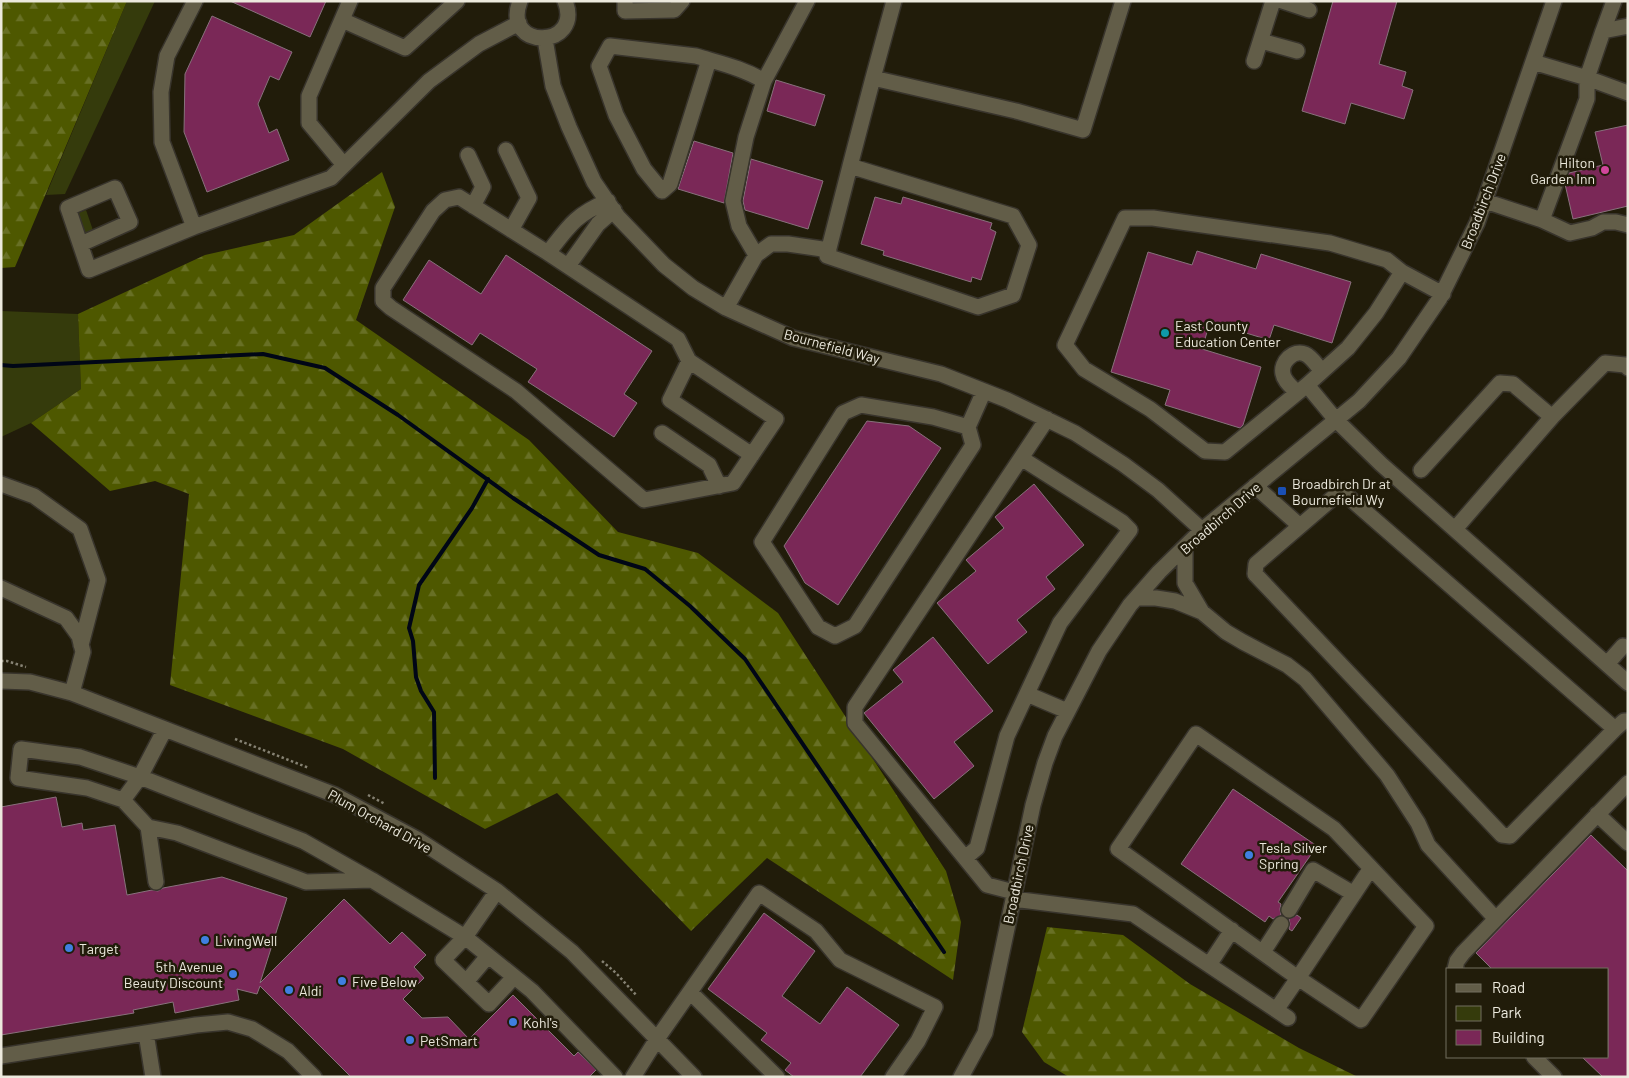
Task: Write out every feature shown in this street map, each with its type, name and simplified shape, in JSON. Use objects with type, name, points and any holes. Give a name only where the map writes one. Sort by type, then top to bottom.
[{"type":"street","points":[[194,227],[162,142],[161,92],[167,56],[195,1]]},
{"type":"street","points":[[344,165],[309,123],[309,96],[350,1]]},
{"type":"street","points":[[342,20],[405,48],[457,1]]},
{"type":"street","points":[[520,1],[517,16],[523,30],[529,35],[545,39],[560,32],[564,26],[568,10],[565,1]]},
{"type":"street","points":[[625,1],[625,11],[674,10],[682,1]]},
{"type":"street","points":[[756,256],[738,226],[733,201],[746,137],[764,81],[807,1]]},
{"type":"street","points":[[850,166],[1013,216],[1029,245],[1013,295],[978,307],[827,256],[828,250],[873,78],[894,1]]},
{"type":"street","points":[[873,78],[1016,111],[1084,130],[1123,1]]},
{"type":"street","points":[[1254,60],[1273,1]]},
{"type":"street","points":[[1282,1],[1308,10]]},
{"type":"street","name":"Broadbirch Drive","points":[[961,1077],[985,1033],[1033,805],[1055,736],[1099,651],[1137,598],[1159,572],[1202,530],[1359,401],[1399,358],[1443,294],[1477,223],[1554,1]]},
{"type":"street","points":[[1542,220],[1587,99],[1586,78],[1614,1]]},
{"type":"street","points":[[81,244],[89,270],[194,227],[331,178],[430,81],[479,44],[519,23]]},
{"type":"street","points":[[1604,31],[1628,26]]},
{"type":"street","name":"Bournefield Way","points":[[545,39],[554,86],[568,128],[594,182],[618,217],[664,265],[694,288],[726,308],[793,338],[941,374],[1007,400],[1047,419],[1075,433],[1123,464],[1158,490],[1202,530]]},
{"type":"street","points":[[1260,40],[1297,51]]},
{"type":"street","points":[[709,60],[670,184],[662,190],[644,169],[616,115],[599,66],[610,46],[696,56],[749,72],[764,81]]},
{"type":"street","points":[[1534,62],[1628,93]]},
{"type":"street","points":[[506,150],[529,198],[511,230]]},
{"type":"street","points":[[468,155],[483,187],[474,206]]},
{"type":"street","points":[[459,197],[511,230],[678,338],[689,360],[776,419],[733,484],[644,500],[516,391],[383,301],[384,288],[433,211],[445,200],[459,197]]},
{"type":"street","points":[[1485,201],[1542,220],[1570,233],[1592,228],[1603,222],[1628,224]]},
{"type":"street","points":[[548,253],[572,222],[589,209],[611,206]]},
{"type":"street","points":[[568,266],[611,206]]},
{"type":"street","points":[[1402,272],[1376,313],[1348,348],[1302,389],[1225,452],[1205,451],[1150,409],[1084,369],[1065,345],[1125,218],[1153,218],[1330,243],[1387,260],[1402,272],[1443,294]]},
{"type":"street","points":[[726,308],[756,256],[771,244],[788,244],[828,250]]},
{"type":"street","points":[[1322,371],[1307,355],[1297,353],[1287,359],[1282,368],[1284,378],[1302,389],[1382,464],[1628,682]]},
{"type":"street","points":[[689,360],[670,400],[752,455]]},
{"type":"street","points":[[1455,529],[1552,417],[1605,363],[1625,365],[1628,368]]},
{"type":"street","points":[[1421,470],[1500,383],[1513,384],[1552,417]]},
{"type":"street","points":[[968,427],[933,417],[861,405],[843,413],[762,542],[818,627],[835,636],[855,626],[973,444],[968,427],[984,391]]},
{"type":"street","points":[[1047,419],[855,707],[855,723],[987,884],[1014,895],[1133,914],[1282,1014],[1298,978],[1371,868]]},
{"type":"street","points":[[662,434],[709,465],[719,486]]},
{"type":"street","points":[[965,858],[977,848],[1006,736],[1060,623],[1130,530],[1122,522],[1021,458]]},
{"type":"street","points":[[1,484],[34,496],[80,529],[98,580],[81,645]]},
{"type":"street","points":[[1255,486],[1300,526]]},
{"type":"street","points":[[1345,494],[1621,725],[1510,836],[1502,835],[1255,574],[1256,564],[1335,496],[1345,494]]},
{"type":"street","points":[[1185,547],[1185,584],[1202,612]]},
{"type":"street","points":[[1,588],[66,618],[79,636],[83,652],[72,693]]},
{"type":"street","points":[[1137,598],[1175,601],[1202,612],[1243,642],[1287,665],[1306,679],[1387,776],[1418,823],[1428,845],[1496,918]]},
{"type":"street","points":[[1607,664],[1624,646]]},
{"type":"street","name":"Plum Orchard Drive","points":[[1,681],[30,682],[72,693],[335,795],[417,839],[497,891],[572,952],[694,1077]]},
{"type":"street","points":[[1027,694],[1067,711]]},
{"type":"street","points":[[123,800],[140,777],[165,729]]},
{"type":"street","points":[[1196,734],[1334,829],[1371,868],[1426,926],[1361,1020],[1298,978],[1118,849],[1196,734]]},
{"type":"street","points":[[156,882],[148,827],[123,800],[87,788],[18,778],[21,749],[80,757],[140,777],[303,841],[372,880],[465,937],[532,991],[615,1077]]},
{"type":"street","points":[[1455,968],[1457,961],[1463,953],[1628,782]]},
{"type":"street","points":[[1597,814],[1628,843]]},
{"type":"street","points":[[148,827],[177,833],[306,882],[372,880]]},
{"type":"street","points":[[1289,910],[1313,870],[1354,894]]},
{"type":"street","points":[[497,891],[465,937],[443,960],[489,1004],[514,977]]},
{"type":"street","points":[[633,1077],[657,1039],[759,893],[816,931],[840,960],[935,1007],[918,1041],[893,1077]]},
{"type":"street","points":[[1263,952],[1281,924]]},
{"type":"street","points":[[1209,965],[1232,930]]},
{"type":"street","points":[[466,982],[488,956]]},
{"type":"street","points":[[690,992],[777,1077]]},
{"type":"street","points":[[1,1056],[196,1025],[228,1022],[252,1029],[288,1051],[314,1077]]},
{"type":"street","points":[[146,1033],[153,1077]]},
{"type":"street","points":[[1535,1058],[1554,1077]]},
{"type":"green space","points":[[1,1],[127,1],[15,267],[1,268]]},
{"type":"green space","points":[[127,1],[155,1],[65,194],[46,195]]},
{"type":"green space","points":[[382,172],[395,207],[356,320],[529,440],[618,532],[698,553],[778,613],[946,871],[961,922],[953,980],[767,858],[691,931],[557,793],[485,829],[343,749],[170,685],[189,494],[155,481],[110,491],[31,423],[81,389],[78,314],[205,255],[294,235]]},
{"type":"green space","points":[[86,210],[95,236],[84,240],[73,215]]},
{"type":"green space","points":[[1,311],[78,314],[81,389],[31,423],[1,437]]},
{"type":"green space","points":[[1047,927],[1123,935],[1190,984],[1299,1048],[1358,1077],[1069,1077],[1044,1062],[1022,1032]]},
{"type":"building","points":[[230,1],[326,1],[310,37]]},
{"type":"building","points":[[1333,1],[1397,1],[1379,64],[1406,72],[1402,86],[1413,90],[1404,119],[1351,103],[1345,124],[1302,111]]},
{"type":"building","points":[[212,16],[292,52],[279,80],[270,76],[258,104],[269,133],[277,129],[289,160],[207,192],[184,132],[185,74]]},
{"type":"building","points":[[776,80],[825,95],[815,126],[767,111]]},
{"type":"building","name":"Hilton Garden Inn","points":[[1628,125],[1628,206],[1573,219],[1565,184],[1569,173],[1603,165],[1595,132]]},
{"type":"building","points":[[694,141],[733,153],[724,203],[678,189]]},
{"type":"building","points":[[751,159],[823,181],[808,229],[745,210],[743,201]]},
{"type":"building","points":[[875,197],[901,204],[903,197],[992,223],[990,229],[996,232],[981,280],[972,277],[971,282],[883,255],[884,251],[861,244]]},
{"type":"building","name":"East County Education Center","points":[[1197,251],[1256,269],[1261,254],[1351,282],[1332,343],[1274,325],[1269,340],[1210,322],[1202,349],[1261,367],[1243,425],[1240,428],[1165,405],[1170,390],[1111,372],[1148,252],[1192,265]]},
{"type":"building","points":[[506,255],[652,351],[624,394],[637,403],[614,437],[528,382],[537,369],[480,333],[472,345],[403,300],[429,260],[481,294]]},
{"type":"building","points":[[867,421],[909,426],[941,448],[838,605],[805,583],[784,546]]},
{"type":"building","points":[[1034,484],[1084,545],[1046,577],[1055,589],[1017,620],[1027,632],[988,664],[937,603],[976,571],[966,560],[1004,528],[995,517]]},
{"type":"building","points":[[933,637],[993,711],[954,742],[974,766],[934,799],[864,713],[903,682],[893,670]]},
{"type":"building","name":"Tesla Silver Spring","points":[[1233,789],[1317,846],[1278,902],[1281,904],[1281,915],[1273,919],[1269,916],[1265,922],[1181,864]]},
{"type":"building","points":[[56,797],[62,827],[82,823],[83,830],[115,825],[127,895],[152,890],[158,891],[163,888],[222,877],[287,898],[260,983],[344,899],[390,944],[402,932],[426,955],[414,967],[424,978],[403,999],[422,1018],[448,1017],[469,1039],[513,995],[574,1056],[578,1052],[596,1070],[589,1077],[351,1077],[260,986],[257,994],[237,989],[239,1000],[175,1013],[173,1002],[133,1010],[134,1013],[1,1035],[1,807]]},
{"type":"building","points":[[1591,835],[1628,871],[1628,1077],[1603,1077],[1583,1058],[1609,1058],[1609,968],[1491,968],[1476,953]]},
{"type":"building","points":[[764,913],[815,951],[782,996],[820,1024],[847,987],[899,1025],[860,1077],[794,1077],[785,1070],[791,1063],[761,1040],[767,1033],[708,989]]},
{"type":"building","points":[[1297,915],[1301,918],[1292,931],[1289,929],[1289,919]]},
{"type":"waterway","points":[[1,365],[13,366],[263,354],[325,368],[398,415],[513,498],[599,555],[645,569],[690,606],[745,659],[944,952]]},
{"type":"waterway","points":[[435,778],[434,712],[421,691],[416,677],[413,641],[409,628],[419,585],[472,508],[488,479]]},
{"type":"place","name":"Hilton Garden Inn","points":[[1605,170]]},
{"type":"place","name":"East County Education Center","points":[[1165,333]]},
{"type":"place","name":"Broadbirch Dr at Bournefield Wy","points":[[1282,491]]},
{"type":"place","name":"Tesla Silver Spring","points":[[1249,855]]},
{"type":"place","name":"LivingWell","points":[[205,940]]},
{"type":"place","name":"Target","points":[[69,948]]},
{"type":"place","name":"5th Avenue Beauty Discount","points":[[233,974]]},
{"type":"place","name":"Five Below","points":[[342,981]]},
{"type":"place","name":"Aldi","points":[[289,990]]},
{"type":"place","name":"Kohl's","points":[[513,1022]]},
{"type":"place","name":"PetSmart","points":[[410,1040]]}]
